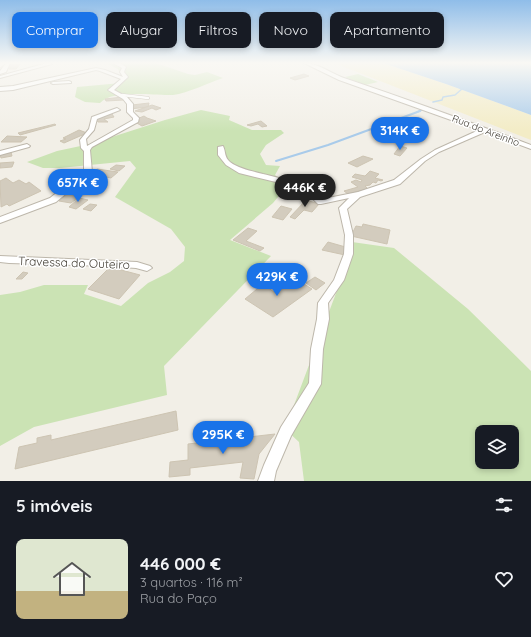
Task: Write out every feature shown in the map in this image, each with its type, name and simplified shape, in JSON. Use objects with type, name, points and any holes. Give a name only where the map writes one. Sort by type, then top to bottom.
[{"type":"street","points":[[14,88],[26,85]]},
{"type":"street","points":[[0,89],[37,85]]},
{"type":"street","points":[[87,150],[90,146],[136,121],[136,118],[130,112],[128,100],[122,95],[111,90],[116,85]]},
{"type":"street","name":"Rua do Areinho","points":[[360,85],[486,129],[531,147]]},
{"type":"street","points":[[0,220],[53,200],[88,172],[87,150],[84,148],[84,136],[89,133],[95,120],[94,118],[117,110]]},
{"type":"street","points":[[221,147],[221,155],[228,164],[242,171],[279,180],[315,196],[321,202],[390,186],[398,182],[423,160],[437,151],[486,129]]},
{"type":"street","points":[[0,153],[27,146]]},
{"type":"street","points":[[266,481],[269,470],[286,432],[315,384],[318,349],[323,319],[322,303],[336,285],[348,260],[350,245],[348,226],[343,216],[343,208],[348,202],[361,193]]},
{"type":"street","name":"Travessa do Outeiro","points":[[0,258],[9,260],[108,263],[137,265],[147,268]]},
{"type":"lane","points":[[122,95],[148,98]]},
{"type":"green space","points":[[94,85],[203,85],[173,95],[135,94],[114,96],[100,103],[85,102],[75,97],[77,87]]},
{"type":"green space","points":[[201,110],[230,116],[229,120],[252,130],[281,130],[284,133],[266,145],[260,154],[266,165],[280,166],[275,175],[288,185],[273,203],[230,240],[271,256],[164,366],[167,395],[34,427],[0,446],[0,295],[20,292],[44,285],[88,285],[84,294],[121,306],[148,283],[170,272],[184,261],[185,247],[171,229],[115,197],[136,168],[130,161],[60,168],[43,168],[27,162],[57,151],[90,144]]},
{"type":"green space","points":[[352,242],[394,248],[468,309],[531,371],[531,481],[304,481],[299,442],[285,429],[353,248]]},
{"type":"sand","points":[[391,85],[450,85],[531,115],[531,140]]},
{"type":"water","points":[[450,85],[531,85],[531,115]]},
{"type":"building","points":[[122,97],[124,100],[106,101],[105,99]]},
{"type":"building","points":[[149,103],[148,107],[130,109],[132,105]]},
{"type":"building","points":[[152,105],[161,108],[156,110],[152,108],[142,112],[135,111]]},
{"type":"building","points":[[112,114],[114,117],[104,119],[108,122],[98,122],[96,118]]},
{"type":"building","points":[[144,116],[156,121],[142,126],[135,122],[140,121],[137,119]]},
{"type":"building","points":[[261,121],[267,126],[262,127],[258,124],[251,126],[247,125]]},
{"type":"building","points":[[56,125],[20,135],[18,133]]},
{"type":"building","points":[[79,130],[87,133],[64,143],[60,141],[66,139],[63,138]]},
{"type":"building","points":[[7,136],[27,137],[21,142],[1,142]]},
{"type":"building","points":[[400,146],[407,148],[400,156],[394,154]]},
{"type":"building","points":[[11,152],[12,156],[1,158],[0,155]]},
{"type":"building","points":[[363,156],[373,159],[357,167],[348,163]]},
{"type":"building","points":[[14,162],[12,167],[0,168],[0,163]]},
{"type":"building","points":[[116,165],[125,166],[119,171],[110,169]]},
{"type":"building","points":[[97,169],[118,172],[111,178],[91,174]]},
{"type":"building","points":[[65,170],[75,172],[66,179],[55,178]]},
{"type":"building","points":[[370,171],[379,174],[375,178],[383,180],[378,180],[376,183],[373,182],[370,185],[365,186],[368,189],[348,194],[344,191],[358,187],[351,182],[356,180],[361,182],[362,180],[352,177],[355,174],[365,176]]},
{"type":"building","points":[[6,178],[13,183],[19,180],[26,184],[29,182],[41,191],[9,206],[7,204],[1,207],[0,181]]},
{"type":"building","points":[[90,180],[100,181],[90,190],[80,188]]},
{"type":"building","points":[[70,192],[82,195],[71,203],[59,201]]},
{"type":"building","points":[[79,198],[88,200],[76,209],[69,207]]},
{"type":"building","points":[[306,200],[319,204],[312,212],[304,210],[295,219],[290,217]]},
{"type":"building","points":[[90,204],[97,205],[91,211],[83,209]]},
{"type":"building","points":[[281,206],[292,209],[283,220],[272,217]]},
{"type":"building","points":[[363,224],[390,230],[387,244],[351,236],[356,226],[362,227]]},
{"type":"building","points":[[248,228],[257,231],[246,241],[264,248],[260,251],[233,240]]},
{"type":"building","points":[[328,242],[349,248],[345,255],[322,250]]},
{"type":"building","points":[[110,267],[140,275],[119,299],[88,289]]},
{"type":"building","points":[[23,272],[28,273],[22,279],[16,279]]},
{"type":"building","points":[[315,277],[325,283],[316,290],[306,283]]},
{"type":"building","points":[[290,281],[300,286],[304,284],[312,289],[273,317],[245,299],[263,284],[274,292]]},
{"type":"building","points":[[176,411],[178,430],[15,469],[19,447],[37,443],[37,438],[51,435],[51,440]]},
{"type":"building","points":[[275,434],[259,454],[254,479],[240,478],[243,462],[190,468],[190,475],[169,477],[170,462],[188,460],[188,444]]},
{"type":"waterway","points":[[433,102],[442,100],[443,97],[455,95],[463,88]]},
{"type":"waterway","points":[[417,112],[422,110]]},
{"type":"waterway","points":[[276,161],[328,145],[420,111]]}]
